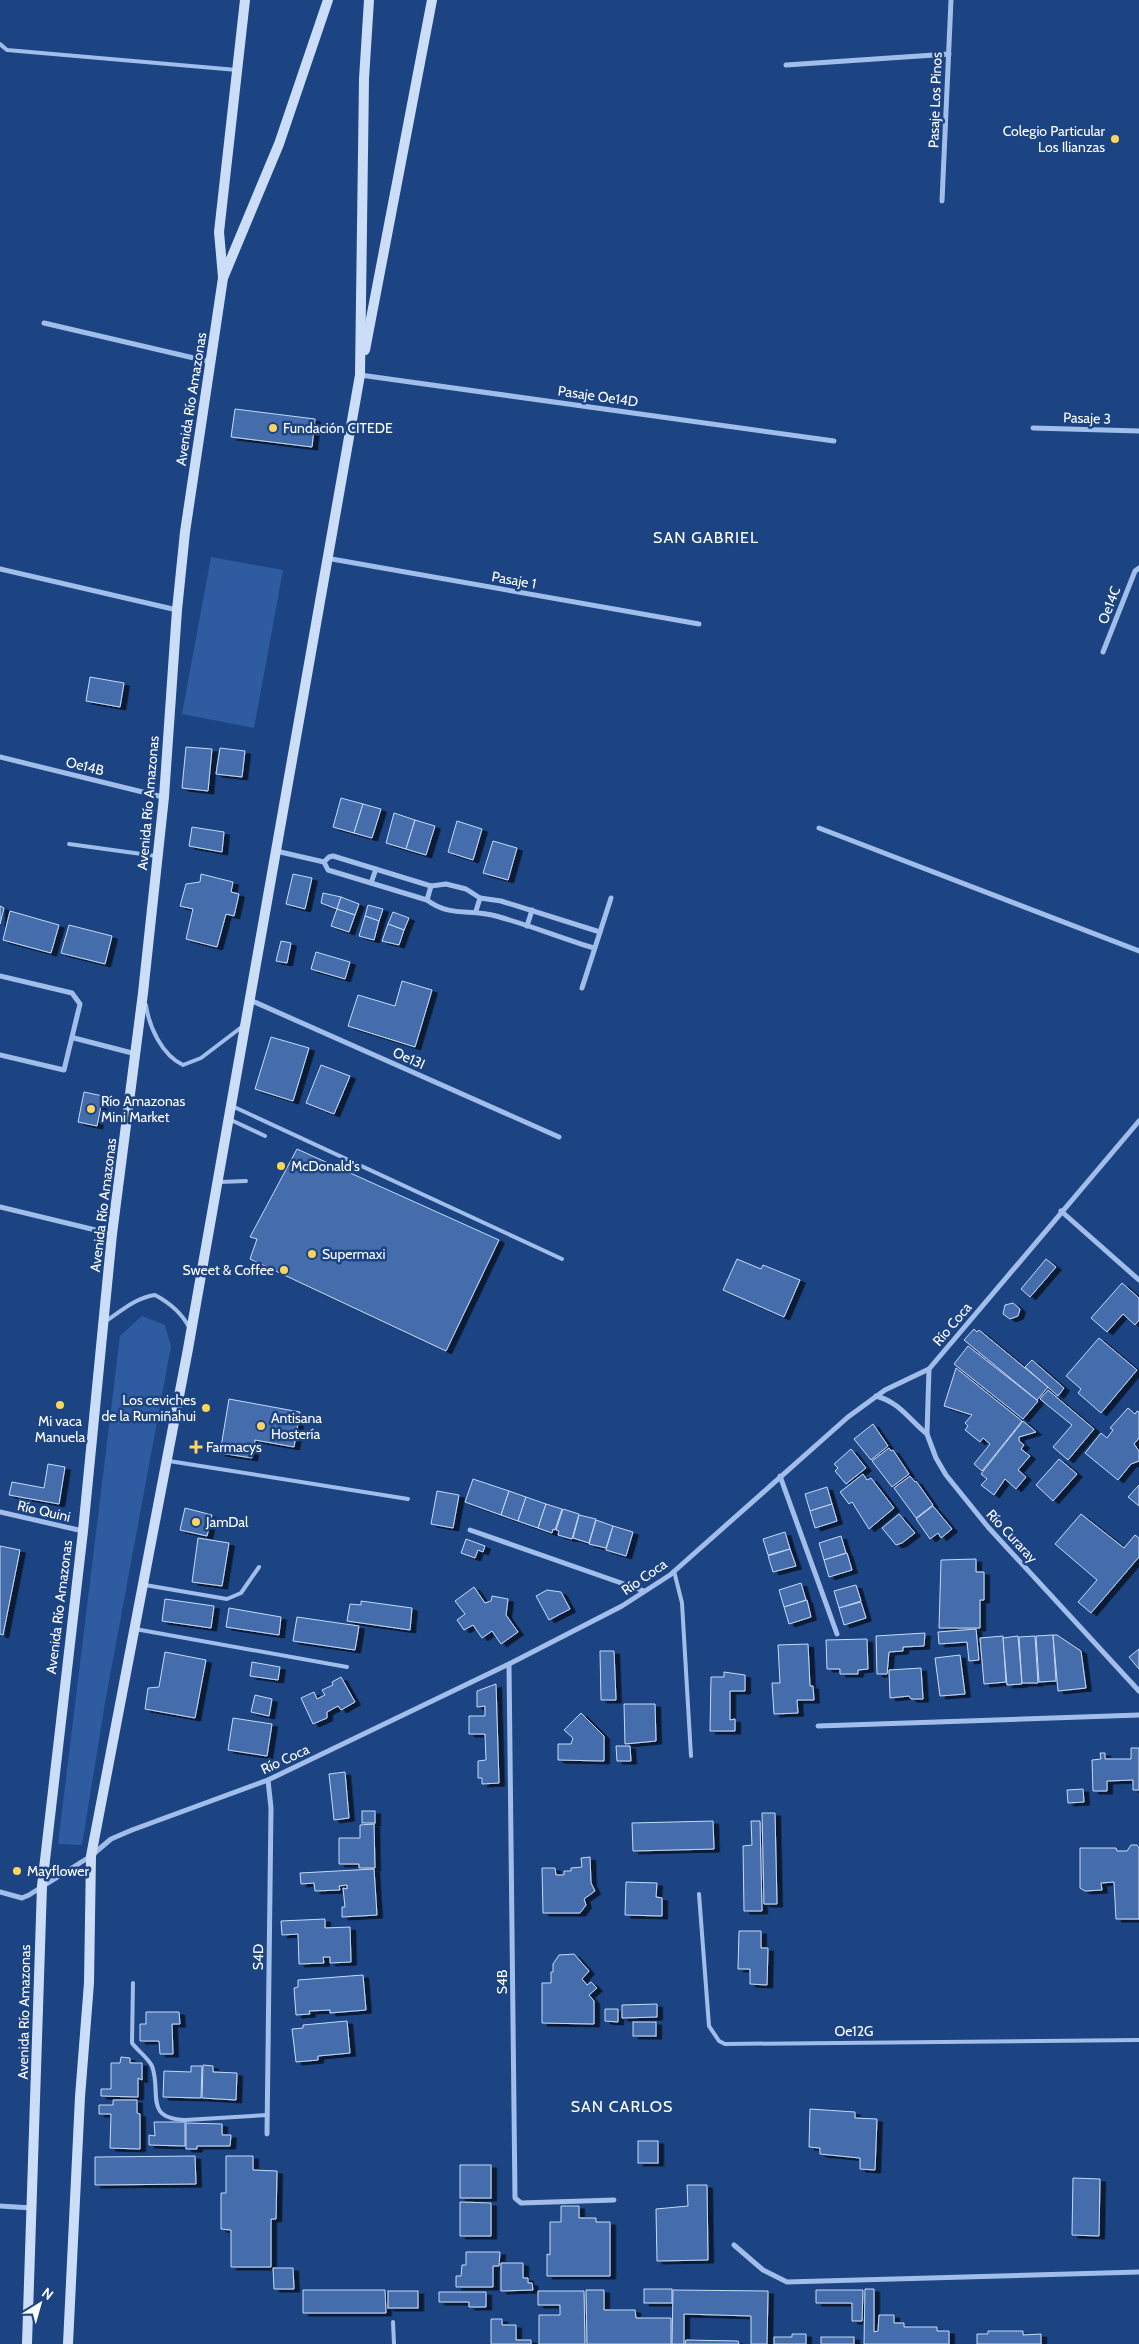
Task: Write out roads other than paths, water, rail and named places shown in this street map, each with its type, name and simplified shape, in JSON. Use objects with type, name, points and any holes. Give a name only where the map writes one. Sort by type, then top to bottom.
[{"type":"main road","points":[[223,278],[219,232],[245,0]]},
{"type":"main road","name":"Avenida Río Amazonas","points":[[27,2344],[42,1886],[105,1322],[112,1234],[144,993],[164,797],[177,610],[185,532],[223,278],[279,144],[328,0]]},
{"type":"main road","points":[[360,375],[364,79],[369,0]]},
{"type":"main road","points":[[68,2344],[80,2097],[89,1983],[91,1856],[167,1461],[232,1106],[326,558],[432,0]]},
{"type":"street","name":"Pasaje Los Pinos","points":[[942,201],[951,0]]},
{"type":"street","points":[[786,65],[948,54]]},
{"type":"street","points":[[44,324],[211,362]]},
{"type":"street","name":"Pasaje Oe14D","points":[[360,375],[834,440]]},
{"type":"street","name":"Pasaje 3","points":[[1033,428],[1139,431]]},
{"type":"street","name":"Pasaje 1","points":[[326,558],[699,624]]},
{"type":"street","name":"Oe14C","points":[[1103,652],[1134,571],[1139,568]]},
{"type":"street","points":[[0,569],[177,610]]},
{"type":"street","name":"Oe14B","points":[[0,757],[164,797]]},
{"type":"street","points":[[819,828],[1139,951]]},
{"type":"street","points":[[275,851],[324,862]]},
{"type":"street","points":[[324,862],[333,856],[432,886],[446,884],[466,889],[480,898],[501,901],[600,932]]},
{"type":"street","points":[[324,862],[328,870],[427,900],[438,909],[461,913],[476,911],[594,948]]},
{"type":"street","points":[[371,883],[376,869]]},
{"type":"street","points":[[427,900],[432,886]]},
{"type":"street","points":[[476,911],[480,898]]},
{"type":"street","points":[[582,988],[611,898]]},
{"type":"street","points":[[527,926],[532,910]]},
{"type":"street","points":[[0,976],[74,994],[80,1004],[74,1038],[65,1069],[62,1071],[0,1055]]},
{"type":"street","name":"Oe13I","points":[[250,1000],[558,1137]]},
{"type":"street","points":[[74,1038],[136,1054]]},
{"type":"street","name":"Río Coca","points":[[0,1892],[22,1898],[91,1856],[111,1839],[268,1780],[572,1633],[644,1591],[674,1571],[848,1417],[885,1390],[929,1369],[1139,1121]]},
{"type":"street","points":[[0,1207],[112,1234]]},
{"type":"street","points":[[1062,1211],[1139,1280]]},
{"type":"street","name":"Río Curaray","points":[[929,1369],[927,1434],[936,1458],[946,1475],[988,1528],[1139,1691]]},
{"type":"street","points":[[876,1396],[898,1405],[912,1422],[927,1434]]},
{"type":"street","points":[[780,1476],[836,1634]]},
{"type":"street","name":"Río Quini","points":[[0,1512],[82,1531]]},
{"type":"street","points":[[470,1530],[644,1591]]},
{"type":"street","name":"S4B","points":[[509,1664],[515,2198],[521,2204],[614,2200]]},
{"type":"street","points":[[818,1726],[1139,1715]]},
{"type":"street","name":"S4D","points":[[267,2134],[271,1818],[268,1780]]},
{"type":"street","points":[[0,2206],[32,2208]]},
{"type":"street","points":[[734,2246],[763,2270],[787,2282],[1139,2272]]},
{"type":"lane","points":[[0,44],[7,50],[238,70]]},
{"type":"lane","points":[[69,844],[158,857]]},
{"type":"lane","points":[[144,993],[147,1015],[156,1034],[173,1060],[183,1065],[201,1058],[246,1024]]},
{"type":"lane","points":[[232,1106],[562,1259]]},
{"type":"lane","points":[[229,1119],[265,1136]]},
{"type":"lane","points":[[218,1182],[246,1181]]},
{"type":"lane","points":[[105,1322],[130,1304],[143,1297],[154,1295],[175,1309],[184,1318],[190,1329]]},
{"type":"lane","points":[[167,1461],[408,1499]]},
{"type":"lane","points":[[143,1584],[227,1599],[241,1593],[259,1568]]},
{"type":"lane","points":[[674,1571],[682,1603],[691,1756]]},
{"type":"lane","points":[[134,1629],[347,1667]]},
{"type":"lane","name":"Oe12G","points":[[699,1894],[709,2026],[719,2041],[725,2044],[1139,2040]]},
{"type":"lane","points":[[133,1983],[132,2043],[152,2067],[157,2107],[162,2114],[171,2119],[185,2120],[267,2115]]},
{"type":"lane","points":[[393,2322],[394,2344]]},
{"type":"place","name":"Colegio Particular Los Ilianzas","points":[[1115,139]]},
{"type":"place","name":"Fundación CITEDE","points":[[273,428]]},
{"type":"place","name":"Río Amazonas Mini Market","points":[[91,1109]]},
{"type":"place","name":"McDonald's","points":[[281,1166]]},
{"type":"place","name":"Supermaxi","points":[[312,1254]]},
{"type":"place","name":"Sweet & Coffee","points":[[284,1270]]},
{"type":"place","name":"Mi vaca Manuela","points":[[60,1405]]},
{"type":"place","name":"Los ceviches de la Rumiñahui","points":[[206,1408]]},
{"type":"place","name":"Antisana Hostería","points":[[261,1426]]},
{"type":"place","name":"Farmacys","points":[[196,1447]]},
{"type":"place","name":"JamDal","points":[[196,1522]]},
{"type":"place","name":"Mayflower","points":[[17,1871]]},
{"type":"district","name":"SAN GABRIEL","points":[[706,537]]},
{"type":"district","name":"SAN CARLOS","points":[[622,2106]]}]
